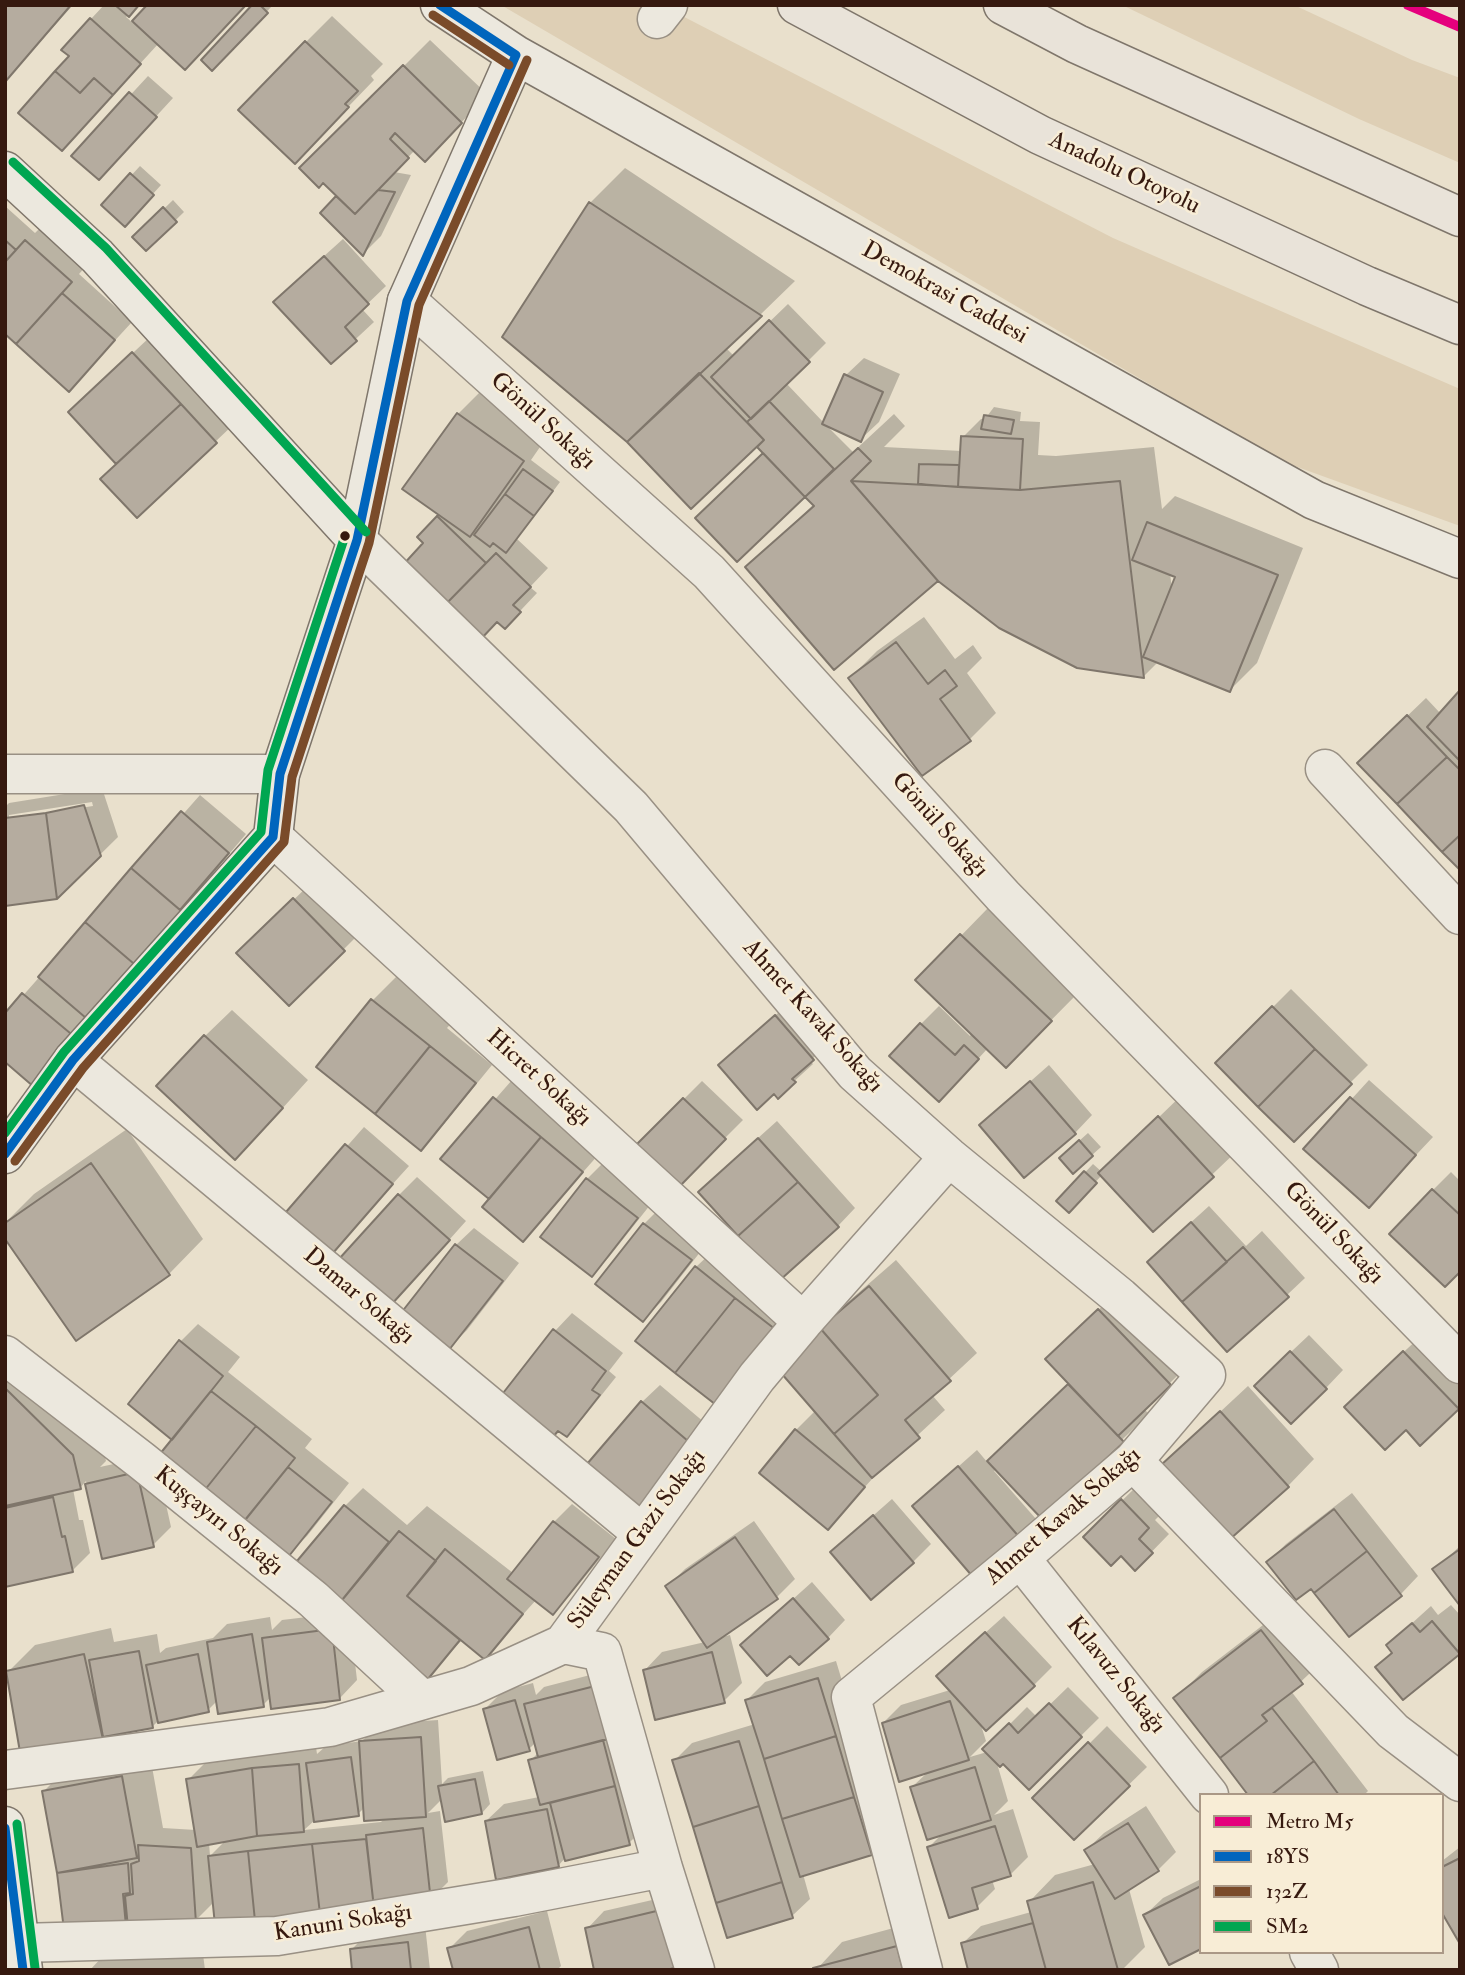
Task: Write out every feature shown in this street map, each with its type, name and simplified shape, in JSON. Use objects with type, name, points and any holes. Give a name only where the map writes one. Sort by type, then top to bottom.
[{"type":"highway","name":"Anadolu Otoyolu","points":[[797,5],[1040,135],[1367,286],[1460,324]]},
{"type":"highway","points":[[1003,5],[1090,50],[1460,217]]},
{"type":"street","name":"Demokrasi Caddesi","points":[[440,5],[516,55],[1314,500],[1460,559]]},
{"type":"street","points":[[5,1154],[73,1060],[273,837],[280,774],[358,540],[407,301],[516,55]]},
{"type":"street","name":"Ahmet Kavak Sokağı","points":[[5,171],[97,256],[358,540],[631,807],[855,1073],[949,1157],[1120,1297],[1206,1376],[1133,1461],[851,1697],[923,1970]]},
{"type":"street","name":"Gönül Sokağı","points":[[407,301],[709,572],[1003,896],[1460,1364]]},
{"type":"street","points":[[1325,769],[1460,915]]},
{"type":"street","points":[[5,774],[280,774]]},
{"type":"street","name":"Hicret Sokağı","points":[[273,837],[803,1322]]},
{"type":"street","name":"Damar Sokağı","points":[[73,1060],[643,1534]]},
{"type":"street","name":"Süleyman Gazi Sokağı","points":[[5,1770],[330,1727],[471,1686],[563,1644],[757,1377],[949,1157]]},
{"type":"street","name":"Kuşçayırı Sokağı","points":[[5,1356],[142,1461],[313,1599],[422,1700]]},
{"type":"street","points":[[1133,1461],[1393,1731],[1460,1782]]},
{"type":"street","name":"Kılavuz Sokağı","points":[[1020,1558],[1207,1793]]},
{"type":"street","points":[[563,1644],[603,1651],[663,1868],[695,1970]]},
{"type":"street","points":[[5,1826],[21,1957]]},
{"type":"street","name":"Kanuni Sokağı","points":[[21,1957],[279,1953],[514,1897],[663,1868]]},
{"type":"street","points":[[1310,1954],[1319,1970]]},
{"type":"shaded area","points":[[501,5],[661,5],[1113,238],[1460,389],[1460,526],[1281,461]]},
{"type":"shaded area","points":[[1122,5],[1294,5],[1412,60],[1460,78],[1460,163],[1359,119]]},
{"type":"building","points":[[5,5],[71,5],[5,82]]},
{"type":"building","points":[[115,5],[139,5],[129,17]]},
{"type":"building","points":[[147,5],[246,5],[185,70],[132,21]]},
{"type":"building","points":[[252,5],[260,5],[268,13],[212,71],[201,60]]},
{"type":"building","points":[[90,18],[141,64],[113,95],[94,78],[80,93],[55,71],[69,56],[61,50]]},
{"type":"building","points":[[305,41],[358,91],[345,104],[349,107],[295,164],[238,110]]},
{"type":"building","points":[[403,65],[462,123],[425,162],[395,133],[390,139],[409,158],[355,214],[323,183],[319,188],[299,168]]},
{"type":"building","points":[[55,71],[80,93],[94,78],[113,95],[62,151],[18,113]]},
{"type":"building","points":[[129,92],[157,117],[99,180],[71,156]]},
{"type":"building","points":[[130,173],[154,195],[125,227],[101,205]]},
{"type":"building","points":[[378,190],[395,192],[363,256],[320,213],[336,196],[355,214]]},
{"type":"building","points":[[589,202],[762,316],[627,442],[502,337]]},
{"type":"building","points":[[163,207],[177,222],[146,251],[132,237]]},
{"type":"building","points":[[5,240],[16,250],[5,262]]},
{"type":"building","points":[[25,240],[72,282],[16,344],[5,334],[5,262]]},
{"type":"building","points":[[324,256],[369,304],[345,327],[357,341],[331,364],[273,302]]},
{"type":"building","points":[[62,293],[115,340],[69,392],[16,344]]},
{"type":"building","points":[[769,320],[810,362],[751,419],[711,377]]},
{"type":"building","points":[[132,352],[181,404],[116,464],[68,412]]},
{"type":"building","points":[[699,373],[764,440],[691,509],[627,442]]},
{"type":"building","points":[[844,374],[883,392],[861,442],[822,424]]},
{"type":"building","points":[[769,401],[834,469],[805,497],[757,447],[764,440],[747,422]]},
{"type":"building","points":[[181,404],[217,443],[137,518],[100,479]]},
{"type":"building","points":[[457,413],[524,461],[470,537],[402,489]]},
{"type":"building","points":[[984,415],[1014,420],[1011,434],[981,429]]},
{"type":"building","points":[[961,436],[1023,439],[1020,490],[958,487]]},
{"type":"building","points":[[858,448],[871,461],[851,481],[938,581],[834,670],[745,567],[814,506],[805,497]]},
{"type":"building","points":[[763,453],[805,497],[737,562],[695,518]]},
{"type":"building","points":[[919,464],[959,465],[958,487],[918,484]]},
{"type":"building","points":[[523,469],[553,491],[534,516],[505,494]]},
{"type":"building","points":[[851,481],[1020,490],[1120,481],[1144,678],[1077,668],[999,628],[938,581]]},
{"type":"building","points":[[505,494],[534,516],[506,553],[493,543],[490,547],[474,535]]},
{"type":"building","points":[[437,516],[486,563],[444,606],[402,566],[423,543],[417,537]]},
{"type":"building","points":[[1147,522],[1278,575],[1230,692],[1143,657],[1175,577],[1132,560]]},
{"type":"building","points":[[496,553],[531,587],[513,605],[521,612],[505,629],[497,622],[480,640],[444,606]]},
{"type":"building","points":[[896,642],[928,684],[945,670],[957,686],[940,699],[971,741],[922,776],[848,678]]},
{"type":"building","points":[[1460,690],[1460,761],[1427,727]]},
{"type":"building","points":[[1407,715],[1447,757],[1397,804],[1357,763]]},
{"type":"building","points":[[1447,757],[1460,770],[1460,835],[1442,852],[1397,804]]},
{"type":"building","points":[[84,805],[101,856],[57,899],[46,813]]},
{"type":"building","points":[[181,811],[229,853],[180,910],[131,868]]},
{"type":"building","points":[[46,813],[57,899],[5,906],[5,818]]},
{"type":"building","points":[[1460,835],[1460,870],[1442,852]]},
{"type":"building","points":[[131,868],[186,915],[140,969],[85,922]]},
{"type":"building","points":[[293,898],[345,951],[289,1006],[236,953]]},
{"type":"building","points":[[85,922],[140,969],[93,1024],[38,977]]},
{"type":"building","points":[[960,934],[1052,1021],[1006,1068],[915,980]]},
{"type":"building","points":[[22,993],[76,1038],[34,1087],[5,1062],[5,1013]]},
{"type":"building","points":[[371,999],[430,1046],[375,1114],[316,1067]]},
{"type":"building","points":[[1272,1006],[1315,1049],[1258,1107],[1215,1063]]},
{"type":"building","points":[[775,1015],[814,1060],[792,1079],[796,1082],[778,1099],[774,1094],[757,1110],[718,1065]]},
{"type":"building","points":[[920,1023],[955,1055],[964,1045],[979,1059],[939,1102],[889,1056]]},
{"type":"building","points":[[204,1035],[283,1108],[235,1160],[156,1086]]},
{"type":"building","points":[[430,1046],[476,1083],[421,1151],[375,1114]]},
{"type":"building","points":[[1315,1049],[1352,1084],[1294,1142],[1258,1107]]},
{"type":"building","points":[[1030,1081],[1076,1134],[1024,1178],[979,1125]]},
{"type":"building","points":[[493,1097],[541,1137],[489,1199],[440,1159]]},
{"type":"building","points":[[1350,1097],[1416,1155],[1369,1208],[1303,1149]]},
{"type":"building","points":[[683,1098],[726,1139],[679,1187],[636,1145]]},
{"type":"building","points":[[1158,1116],[1214,1177],[1153,1232],[1098,1173]]},
{"type":"building","points":[[541,1137],[583,1172],[523,1242],[482,1207]]},
{"type":"building","points":[[758,1138],[798,1182],[738,1236],[698,1192]]},
{"type":"building","points":[[1079,1140],[1093,1156],[1073,1174],[1059,1158]]},
{"type":"building","points":[[345,1144],[393,1184],[333,1253],[286,1212]]},
{"type":"building","points":[[91,1163],[170,1275],[76,1341],[5,1239],[5,1223]]},
{"type":"building","points":[[1084,1171],[1097,1183],[1069,1213],[1056,1201]]},
{"type":"building","points":[[586,1178],[638,1218],[592,1277],[540,1237]]},
{"type":"building","points":[[798,1182],[839,1227],[779,1281],[738,1236]]},
{"type":"building","points":[[1432,1189],[1460,1215],[1460,1272],[1445,1287],[1389,1234]]},
{"type":"building","points":[[398,1194],[450,1240],[391,1305],[339,1259]]},
{"type":"building","points":[[1191,1222],[1227,1262],[1182,1302],[1147,1262]]},
{"type":"building","points":[[643,1223],[692,1260],[643,1322],[595,1284]]},
{"type":"building","points":[[455,1244],[503,1281],[449,1350],[401,1313]]},
{"type":"building","points":[[1243,1247],[1289,1297],[1227,1352],[1182,1302]]},
{"type":"building","points":[[695,1266],[735,1298],[675,1373],[635,1341]]},
{"type":"building","points":[[869,1286],[951,1381],[905,1420],[920,1438],[872,1478],[834,1434],[878,1395],[820,1328]]},
{"type":"building","points":[[735,1298],[780,1333],[720,1408],[675,1373]]},
{"type":"building","points":[[1098,1309],[1171,1385],[1118,1436],[1045,1359]]},
{"type":"building","points":[[820,1328],[878,1395],[834,1434],[775,1366]]},
{"type":"building","points":[[553,1329],[606,1371],[592,1390],[600,1395],[567,1437],[558,1431],[553,1437],[500,1397]]},
{"type":"building","points":[[179,1340],[223,1376],[172,1440],[128,1404]]},
{"type":"building","points":[[1290,1351],[1327,1389],[1291,1424],[1254,1386]]},
{"type":"building","points":[[1403,1351],[1459,1409],[1420,1446],[1406,1430],[1385,1450],[1344,1407]]},
{"type":"building","points":[[1068,1384],[1124,1442],[1042,1519],[987,1461]]},
{"type":"building","points":[[5,1388],[73,1455],[81,1489],[5,1506]]},
{"type":"building","points":[[211,1391],[256,1426],[200,1496],[155,1460]]},
{"type":"building","points":[[641,1401],[695,1447],[641,1510],[587,1464]]},
{"type":"building","points":[[1220,1411],[1289,1487],[1229,1540],[1161,1465]]},
{"type":"building","points":[[256,1426],[295,1458],[239,1528],[200,1496]]},
{"type":"building","points":[[795,1429],[865,1487],[828,1530],[759,1473]]},
{"type":"building","points":[[958,1466],[1020,1538],[973,1577],[912,1506]]},
{"type":"building","points":[[288,1467],[332,1502],[289,1556],[245,1520]]},
{"type":"building","points":[[137,1472],[154,1547],[102,1559],[85,1484]]},
{"type":"building","points":[[53,1497],[73,1572],[5,1587],[5,1508]]},
{"type":"building","points":[[1121,1499],[1149,1528],[1139,1539],[1153,1553],[1135,1571],[1121,1556],[1111,1566],[1083,1537]]},
{"type":"building","points":[[344,1505],[389,1542],[338,1605],[292,1567]]},
{"type":"building","points":[[1334,1509],[1367,1551],[1314,1593],[1311,1589],[1296,1600],[1266,1562]]},
{"type":"building","points":[[873,1515],[914,1563],[871,1600],[830,1552]]},
{"type":"building","points":[[553,1521],[599,1557],[553,1615],[507,1579]]},
{"type":"building","points":[[399,1531],[436,1561],[407,1596],[460,1640],[428,1679],[338,1605]]},
{"type":"building","points":[[735,1537],[778,1599],[707,1648],[665,1586]]},
{"type":"building","points":[[445,1549],[523,1614],[485,1660],[407,1596]]},
{"type":"building","points":[[1460,1549],[1460,1606],[1432,1569]]},
{"type":"building","points":[[1367,1551],[1402,1596],[1349,1637],[1314,1593]]},
{"type":"building","points":[[793,1598],[829,1639],[799,1665],[790,1656],[767,1676],[740,1645]]},
{"type":"building","points":[[1432,1621],[1460,1654],[1403,1700],[1375,1667],[1392,1653],[1386,1645],[1412,1623],[1420,1632]]},
{"type":"building","points":[[332,1629],[340,1700],[271,1709],[262,1638]]},
{"type":"building","points":[[1261,1630],[1303,1684],[1262,1715],[1267,1721],[1220,1758],[1173,1698]]},
{"type":"building","points":[[985,1632],[1035,1686],[986,1731],[936,1676]]},
{"type":"building","points":[[252,1634],[264,1707],[218,1714],[207,1642]]},
{"type":"building","points":[[139,1651],[153,1728],[103,1737],[89,1660]]},
{"type":"building","points":[[712,1652],[725,1703],[655,1720],[643,1670]]},
{"type":"building","points":[[84,1654],[104,1744],[20,1752],[6,1671]]},
{"type":"building","points":[[198,1654],[209,1712],[158,1723],[146,1665]]},
{"type":"building","points":[[818,1678],[836,1736],[764,1759],[745,1700]]},
{"type":"building","points":[[599,1685],[613,1738],[538,1757],[524,1704]]},
{"type":"building","points":[[515,1700],[530,1751],[497,1760],[483,1709]]},
{"type":"building","points":[[950,1701],[969,1760],[899,1782],[882,1723]]},
{"type":"building","points":[[1049,1703],[1082,1737],[1029,1790],[1003,1764],[1000,1767],[982,1749],[1009,1723],[1018,1733]]},
{"type":"building","points":[[1272,1708],[1314,1761],[1274,1793],[1246,1793],[1220,1758],[1267,1721],[1262,1715]]},
{"type":"building","points":[[836,1736],[854,1797],[782,1819],[764,1759]]},
{"type":"building","points":[[421,1737],[426,1817],[364,1821],[359,1741]]},
{"type":"building","points":[[603,1740],[615,1786],[540,1805],[528,1760]]},
{"type":"building","points":[[739,1741],[759,1806],[693,1827],[672,1760]]},
{"type":"building","points":[[1088,1742],[1130,1786],[1074,1840],[1032,1798]]},
{"type":"building","points":[[351,1757],[359,1816],[314,1822],[306,1763]]},
{"type":"building","points":[[1314,1761],[1338,1793],[1274,1793]]},
{"type":"building","points":[[299,1764],[304,1832],[257,1836],[252,1768]]},
{"type":"building","points":[[975,1767],[991,1820],[927,1840],[910,1787]]},
{"type":"building","points":[[252,1768],[257,1836],[197,1847],[186,1779]]},
{"type":"building","points":[[122,1776],[137,1858],[57,1873],[42,1791]]},
{"type":"building","points":[[475,1779],[482,1814],[445,1822],[438,1786]]},
{"type":"building","points":[[615,1786],[630,1845],[565,1861],[550,1803]]},
{"type":"building","points":[[854,1797],[872,1855],[800,1877],[782,1819]]},
{"type":"building","points":[[759,1806],[782,1882],[716,1903],[693,1827]]},
{"type":"building","points":[[547,1809],[559,1867],[496,1880],[485,1821]]},
{"type":"building","points":[[1128,1823],[1159,1871],[1115,1899],[1084,1850]]},
{"type":"building","points":[[995,1826],[1011,1876],[972,1888],[978,1909],[949,1918],[927,1847]]},
{"type":"building","points":[[423,1828],[431,1902],[374,1908],[366,1835]]},
{"type":"building","points":[[366,1839],[374,1908],[320,1914],[312,1844]]},
{"type":"building","points":[[312,1844],[320,1914],[255,1921],[248,1851]]},
{"type":"building","points":[[138,1845],[191,1848],[196,1923],[128,1928],[125,1896],[133,1894],[131,1864],[139,1861]]},
{"type":"building","points":[[248,1851],[255,1921],[215,1925],[208,1856]]},
{"type":"building","points":[[1460,1858],[1460,1944],[1444,1916],[1444,1866]]},
{"type":"building","points":[[128,1863],[130,1893],[123,1894],[126,1926],[64,1930],[57,1873]]},
{"type":"building","points":[[782,1882],[793,1918],[727,1938],[716,1903]]},
{"type":"building","points":[[1093,1882],[1118,1970],[1046,1970],[1027,1901]]},
{"type":"building","points":[[1199,1887],[1199,1950],[1169,1965],[1143,1915]]},
{"type":"building","points":[[665,1909],[679,1967],[666,1970],[594,1970],[585,1928]]},
{"type":"building","points":[[1033,1923],[1046,1970],[968,1970],[961,1943]]},
{"type":"building","points":[[529,1927],[540,1970],[453,1970],[447,1948]]},
{"type":"building","points":[[408,1942],[411,1970],[352,1970],[350,1949]]},
{"type":"building","points":[[897,1946],[903,1970],[813,1968]]},
{"type":"metro line","name":"M5","points":[[1408,5],[1460,27]]},
{"type":"transit line","name":"18YS","points":[[440,5],[516,55]]},
{"type":"transit line","name":"132Z","points":[[433,15],[509,65]]},
{"type":"transit line","name":"18YS","points":[[5,1154],[73,1060],[273,837],[280,774],[357,540],[407,301],[516,55]]},
{"type":"transit line","name":"132Z","points":[[15,1161],[83,1068],[284,842],[292,777],[369,543],[419,305],[527,60]]},
{"type":"transit line","name":"SM2","points":[[13,162],[106,248],[366,532]]},
{"type":"transit line","name":"SM2","points":[[5,1133],[64,1052],[261,832],[268,770],[345,536]]},
{"type":"transit line","name":"SM2","points":[[17,1824],[35,1968]]},
{"type":"transit line","name":"18YS","points":[[5,1828],[23,1970]]}]
